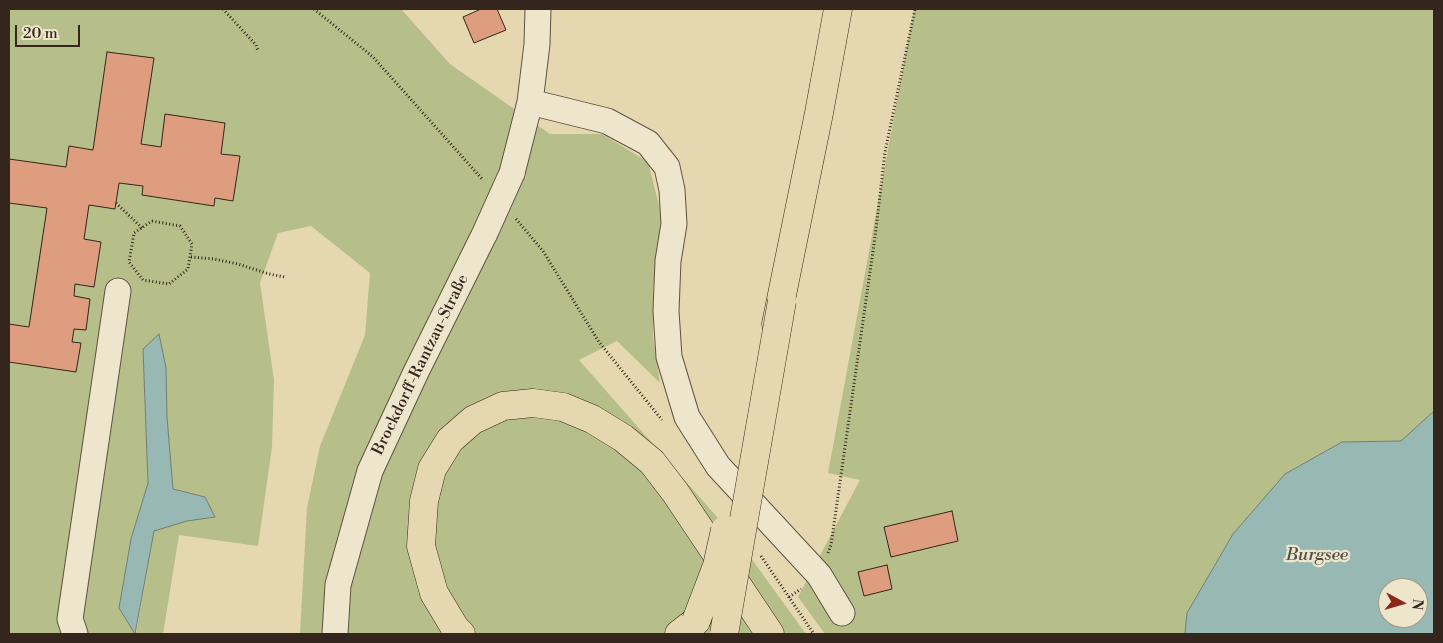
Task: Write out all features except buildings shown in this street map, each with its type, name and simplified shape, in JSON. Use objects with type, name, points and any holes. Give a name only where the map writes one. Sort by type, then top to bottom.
[{"type":"highway","points":[[742,634],[789,302],[838,9]]},
{"type":"highway","points":[[724,634],[789,302],[851,9]]},
{"type":"highway","points":[[688,627],[717,566],[789,302]]},
{"type":"highway","points":[[460,634],[434,594],[421,546],[424,501],[432,469],[450,440],[473,420],[503,406],[533,403],[563,406],[592,419],[623,438],[652,462],[675,492],[770,634]]},
{"type":"street","name":"Brockdorff-Rantzau-Straße","points":[[335,634],[338,585],[370,471],[512,173],[530,102],[537,44],[538,9]]},
{"type":"street","points":[[530,102],[607,121],[648,143],[667,168],[672,190],[674,224],[668,270],[666,312],[669,357],[687,417],[718,466],[819,575],[842,613]]},
{"type":"street","points":[[75,634],[70,619],[118,291]]},
{"type":"path","points":[[222,9],[250,39],[258,51]]},
{"type":"path","points":[[314,9],[373,57],[487,184]]},
{"type":"path","points":[[819,575],[831,545],[875,237],[885,152],[915,9]]},
{"type":"path","points":[[116,204],[142,228]]},
{"type":"path","points":[[512,214],[543,251],[599,342],[666,424]]},
{"type":"path","points":[[152,221],[180,226],[192,244],[188,269],[168,284],[143,280],[129,262],[134,234],[142,228],[152,221]]},
{"type":"path","points":[[191,256],[238,264],[285,277]]},
{"type":"green space","points":[[9,9],[401,9],[450,64],[550,134],[602,134],[648,162],[662,217],[653,290],[653,337],[660,383],[617,341],[579,360],[740,543],[806,634],[300,634],[307,508],[320,446],[365,335],[370,273],[311,226],[278,233],[260,283],[274,380],[272,447],[258,546],[179,535],[163,634],[136,634],[154,531],[187,521],[215,517],[205,497],[173,489],[167,417],[166,368],[143,349],[148,483],[131,539],[119,608],[135,634],[9,634]]},
{"type":"green space","points":[[914,9],[1434,9],[1434,411],[1401,441],[1342,442],[1285,474],[1233,534],[1187,613],[1185,634],[825,634],[798,597],[860,480],[828,473]]},
{"type":"water","points":[[159,334],[166,368],[167,417],[173,489],[205,497],[215,517],[187,521],[154,531],[135,634],[119,608],[131,539],[148,483],[143,349]]},
{"type":"water","name":"Burgsee","points":[[1434,411],[1434,634],[1185,634],[1187,613],[1233,534],[1285,474],[1342,442],[1401,441]]}]
